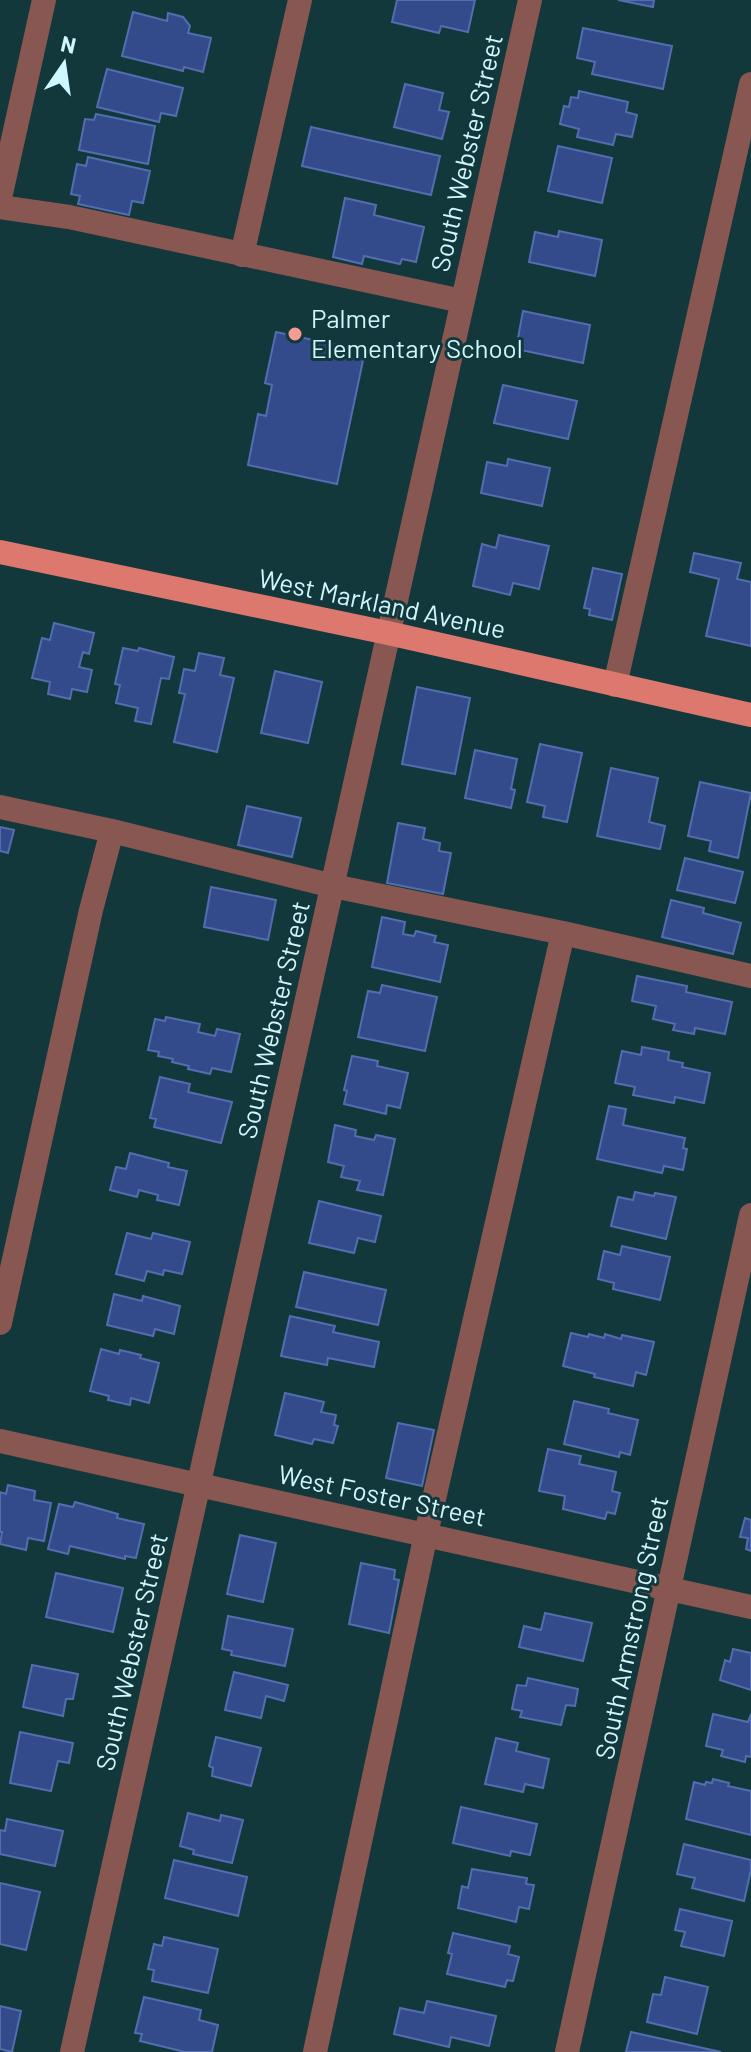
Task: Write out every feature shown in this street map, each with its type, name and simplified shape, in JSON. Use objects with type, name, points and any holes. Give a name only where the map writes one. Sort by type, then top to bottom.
[{"type":"main road","name":"West Markland Avenue","points":[[0,552],[388,633],[751,715]]},
{"type":"street","points":[[0,198],[44,0]]},
{"type":"street","points":[[242,255],[300,0]]},
{"type":"street","name":"South Webster Street","points":[[72,2052],[530,0]]},
{"type":"street","points":[[615,685],[751,84]]},
{"type":"street","points":[[0,207],[69,217],[462,301]]},
{"type":"street","points":[[0,807],[112,831],[333,886],[563,933],[751,976]]},
{"type":"street","points":[[0,1323],[91,910],[112,831]]},
{"type":"street","points":[[315,2052],[426,1534],[563,933]]},
{"type":"street","name":"South Armstrong Street","points":[[567,2052],[751,1215]]},
{"type":"street","name":"West Foster Street","points":[[0,1441],[751,1607]]},
{"type":"building","points":[[397,0],[475,0],[468,32],[441,26],[439,33],[392,22]]},
{"type":"building","points":[[618,0],[654,0],[653,7]]},
{"type":"building","points":[[133,12],[167,21],[168,13],[183,17],[190,26],[188,33],[211,38],[203,72],[184,67],[183,71],[122,56]]},
{"type":"building","points":[[583,28],[672,46],[663,89],[592,74],[595,62],[577,58]]},
{"type":"building","points":[[107,69],[183,88],[176,116],[161,113],[159,122],[97,107]]},
{"type":"building","points":[[405,84],[443,93],[439,110],[449,112],[442,139],[394,127]]},
{"type":"building","points":[[579,91],[628,102],[626,112],[637,115],[632,137],[616,134],[613,145],[577,137],[579,129],[560,124],[564,106],[569,107],[571,97],[578,98]]},
{"type":"building","points":[[96,114],[155,126],[148,164],[79,150],[85,119],[94,120]]},
{"type":"building","points":[[311,127],[440,156],[431,195],[302,166]]},
{"type":"building","points":[[558,146],[612,158],[602,203],[548,191]]},
{"type":"building","points":[[88,157],[150,171],[143,203],[132,201],[129,215],[78,204],[80,196],[71,194],[77,164],[86,166]]},
{"type":"building","points":[[345,198],[376,205],[374,215],[424,227],[416,262],[402,259],[400,264],[364,256],[362,264],[333,257]]},
{"type":"building","points":[[559,231],[602,240],[595,276],[529,262],[535,232],[558,237]]},
{"type":"building","points":[[523,311],[590,325],[583,363],[516,349]]},
{"type":"building","points":[[276,332],[365,351],[337,484],[248,465],[258,414],[266,416],[272,385],[265,383]]},
{"type":"building","points":[[503,385],[577,401],[568,439],[494,423]]},
{"type":"building","points":[[508,459],[550,468],[542,506],[481,493],[487,462],[507,466]]},
{"type":"building","points":[[499,535],[549,546],[539,589],[513,583],[510,595],[473,586],[482,544],[496,548]]},
{"type":"building","points":[[694,553],[741,563],[737,579],[751,582],[751,646],[706,636],[719,579],[690,572]]},
{"type":"building","points":[[593,568],[622,574],[612,620],[589,615],[590,609],[584,608]]},
{"type":"building","points":[[54,623],[94,633],[89,654],[83,652],[79,667],[92,670],[87,692],[72,689],[70,699],[48,694],[50,682],[32,678],[42,638],[50,640]]},
{"type":"building","points":[[123,648],[138,651],[139,648],[174,657],[169,679],[161,678],[151,724],[135,721],[138,708],[116,703],[120,685],[115,684]]},
{"type":"building","points":[[199,653],[224,658],[220,675],[234,678],[217,752],[174,742],[185,694],[179,693],[184,669],[195,671]]},
{"type":"building","points":[[275,671],[322,682],[308,743],[261,733]]},
{"type":"building","points":[[417,687],[470,698],[455,774],[402,764]]},
{"type":"building","points":[[540,744],[582,753],[567,822],[543,817],[545,806],[527,802]]},
{"type":"building","points":[[475,750],[517,759],[511,808],[465,798]]},
{"type":"building","points":[[611,768],[658,778],[649,822],[665,826],[660,849],[597,836]]},
{"type":"building","points":[[700,782],[751,793],[738,858],[709,851],[711,841],[688,836]]},
{"type":"building","points":[[247,806],[301,818],[292,857],[238,845]]},
{"type":"building","points":[[398,823],[425,828],[423,839],[440,843],[439,851],[451,853],[443,894],[387,883]]},
{"type":"building","points":[[0,827],[14,830],[8,853],[0,851]]},
{"type":"building","points":[[685,858],[743,872],[735,903],[677,890]]},
{"type":"building","points":[[211,887],[276,900],[268,940],[204,927]]},
{"type":"building","points":[[671,900],[704,908],[703,913],[741,923],[733,954],[662,937]]},
{"type":"building","points":[[382,917],[405,922],[403,934],[414,936],[416,931],[436,936],[434,942],[448,945],[440,982],[372,967]]},
{"type":"building","points":[[637,976],[687,986],[686,992],[732,1002],[725,1034],[695,1028],[694,1034],[673,1030],[675,1024],[653,1019],[656,1006],[632,1001]]},
{"type":"building","points":[[382,985],[437,997],[425,1051],[358,1037],[368,991],[380,993]]},
{"type":"building","points":[[166,1017],[200,1024],[198,1032],[215,1036],[217,1029],[240,1034],[231,1072],[212,1068],[210,1074],[188,1069],[189,1066],[172,1062],[173,1059],[158,1056],[159,1052],[148,1050],[155,1019],[165,1021]]},
{"type":"building","points":[[642,1047],[669,1052],[668,1060],[683,1063],[682,1067],[710,1073],[704,1103],[675,1097],[674,1103],[633,1095],[635,1087],[615,1083],[622,1051],[641,1055]]},
{"type":"building","points":[[352,1056],[378,1061],[377,1066],[408,1073],[400,1108],[387,1105],[386,1114],[344,1104]]},
{"type":"building","points":[[160,1077],[190,1084],[188,1092],[232,1102],[221,1143],[154,1127],[156,1119],[150,1118]]},
{"type":"building","points":[[609,1106],[626,1109],[623,1125],[685,1138],[683,1148],[687,1149],[683,1170],[664,1166],[662,1173],[597,1159]]},
{"type":"building","points":[[335,1125],[356,1130],[355,1136],[374,1140],[376,1135],[395,1139],[383,1195],[357,1190],[360,1181],[341,1177],[344,1166],[328,1162]]},
{"type":"building","points":[[130,1153],[187,1171],[179,1205],[157,1200],[158,1195],[139,1190],[137,1197],[110,1190],[116,1167],[126,1169]]},
{"type":"building","points":[[635,1192],[676,1197],[666,1239],[611,1226],[618,1197],[633,1200]]},
{"type":"building","points":[[319,1201],[381,1216],[375,1242],[358,1238],[354,1253],[309,1243]]},
{"type":"building","points":[[127,1233],[151,1239],[153,1233],[190,1242],[182,1274],[164,1270],[163,1275],[147,1271],[144,1281],[116,1274]]},
{"type":"building","points":[[622,1246],[670,1257],[660,1300],[613,1289],[614,1283],[598,1279],[604,1251],[620,1255]]},
{"type":"building","points":[[304,1272],[386,1290],[378,1325],[296,1307]]},
{"type":"building","points":[[114,1294],[142,1301],[143,1296],[180,1306],[174,1334],[155,1329],[153,1336],[107,1325]]},
{"type":"building","points":[[290,1316],[335,1326],[333,1332],[379,1342],[374,1367],[328,1358],[327,1365],[281,1356]]},
{"type":"building","points":[[571,1333],[604,1338],[605,1334],[621,1339],[622,1335],[654,1342],[646,1375],[636,1372],[633,1386],[563,1366]]},
{"type":"building","points":[[101,1349],[141,1355],[140,1358],[159,1363],[149,1403],[131,1398],[130,1405],[108,1400],[109,1396],[90,1391]]},
{"type":"building","points":[[285,1393],[324,1402],[321,1412],[336,1415],[334,1425],[338,1426],[333,1443],[314,1439],[312,1444],[275,1435]]},
{"type":"building","points":[[574,1401],[638,1420],[630,1455],[620,1452],[619,1457],[564,1444]]},
{"type":"building","points":[[398,1423],[434,1430],[422,1486],[386,1478]]},
{"type":"building","points":[[548,1449],[581,1456],[579,1464],[616,1472],[612,1491],[620,1493],[615,1514],[607,1512],[605,1519],[563,1509],[565,1496],[539,1491]]},
{"type":"building","points":[[8,1485],[35,1491],[34,1500],[51,1503],[44,1541],[28,1538],[26,1550],[0,1544],[0,1492],[6,1494]]},
{"type":"building","points":[[75,1502],[118,1514],[117,1518],[144,1524],[136,1558],[125,1556],[125,1559],[70,1546],[68,1554],[48,1549],[59,1504],[73,1507]]},
{"type":"building","points":[[745,1518],[751,1520],[751,1551],[746,1549],[748,1538],[740,1537]]},
{"type":"building","points":[[240,1535],[276,1543],[263,1602],[227,1594]]},
{"type":"building","points":[[361,1563],[395,1570],[394,1579],[399,1580],[389,1633],[349,1624]]},
{"type":"building","points":[[56,1573],[123,1588],[113,1632],[46,1617]]},
{"type":"building","points":[[545,1613],[592,1623],[583,1661],[519,1647],[524,1626],[541,1630]]},
{"type":"building","points":[[228,1616],[293,1629],[285,1666],[231,1655],[232,1651],[222,1649]]},
{"type":"building","points":[[733,1649],[751,1653],[751,1690],[720,1680],[725,1660],[730,1662]]},
{"type":"building","points":[[32,1665],[78,1674],[73,1699],[66,1699],[63,1716],[23,1707]]},
{"type":"building","points":[[234,1672],[288,1685],[284,1701],[266,1696],[261,1718],[225,1710]]},
{"type":"building","points":[[528,1678],[578,1689],[575,1706],[566,1705],[561,1725],[520,1717],[522,1711],[512,1709],[517,1685],[526,1686]]},
{"type":"building","points":[[713,1714],[748,1722],[751,1714],[751,1757],[746,1756],[745,1762],[721,1756],[723,1750],[706,1746]]},
{"type":"building","points":[[20,1732],[73,1743],[69,1763],[58,1761],[51,1791],[10,1783]]},
{"type":"building","points":[[216,1737],[261,1748],[251,1786],[212,1776],[213,1768],[209,1766]]},
{"type":"building","points":[[496,1738],[518,1743],[516,1751],[549,1759],[543,1788],[525,1784],[523,1792],[485,1784]]},
{"type":"building","points":[[713,1779],[751,1791],[751,1835],[686,1819],[694,1782],[705,1785],[706,1782],[712,1783]]},
{"type":"building","points":[[461,1807],[537,1824],[530,1855],[511,1851],[510,1856],[453,1843]]},
{"type":"building","points":[[188,1813],[220,1821],[221,1815],[243,1820],[232,1863],[193,1854],[194,1850],[180,1846]]},
{"type":"building","points":[[7,1819],[63,1831],[55,1866],[0,1854],[0,1830],[5,1831]]},
{"type":"building","points":[[684,1844],[751,1860],[744,1901],[692,1888],[695,1878],[677,1874]]},
{"type":"building","points":[[174,1860],[247,1877],[238,1916],[165,1898]]},
{"type":"building","points":[[472,1869],[527,1878],[526,1884],[534,1885],[529,1909],[519,1907],[516,1922],[458,1908],[462,1886],[468,1888]]},
{"type":"building","points":[[0,1883],[40,1892],[26,1950],[0,1944]]},
{"type":"building","points":[[680,1909],[732,1921],[724,1956],[681,1946],[685,1932],[675,1930]]},
{"type":"building","points":[[453,1933],[510,1946],[508,1954],[519,1957],[513,1981],[507,1980],[505,1987],[447,1974]]},
{"type":"building","points":[[164,1937],[218,1949],[208,1993],[152,1981],[154,1970],[148,1969],[154,1944],[162,1946]]},
{"type":"building","points":[[665,1977],[708,1987],[697,2034],[647,2022],[653,1994],[661,1995]]},
{"type":"building","points":[[144,1997],[201,2010],[199,2020],[218,2025],[212,2052],[185,2052],[140,2041],[142,2034],[135,2033]]},
{"type":"building","points":[[427,2001],[496,2016],[489,2046],[451,2037],[449,2047],[394,2034],[400,2008],[424,2013]]},
{"type":"building","points":[[0,2006],[21,2011],[12,2052],[0,2049]]},
{"type":"building","points":[[631,2032],[721,2052],[626,2052]]},
{"type":"place","name":"Palmer Elementary School","points":[[295,334]]}]
